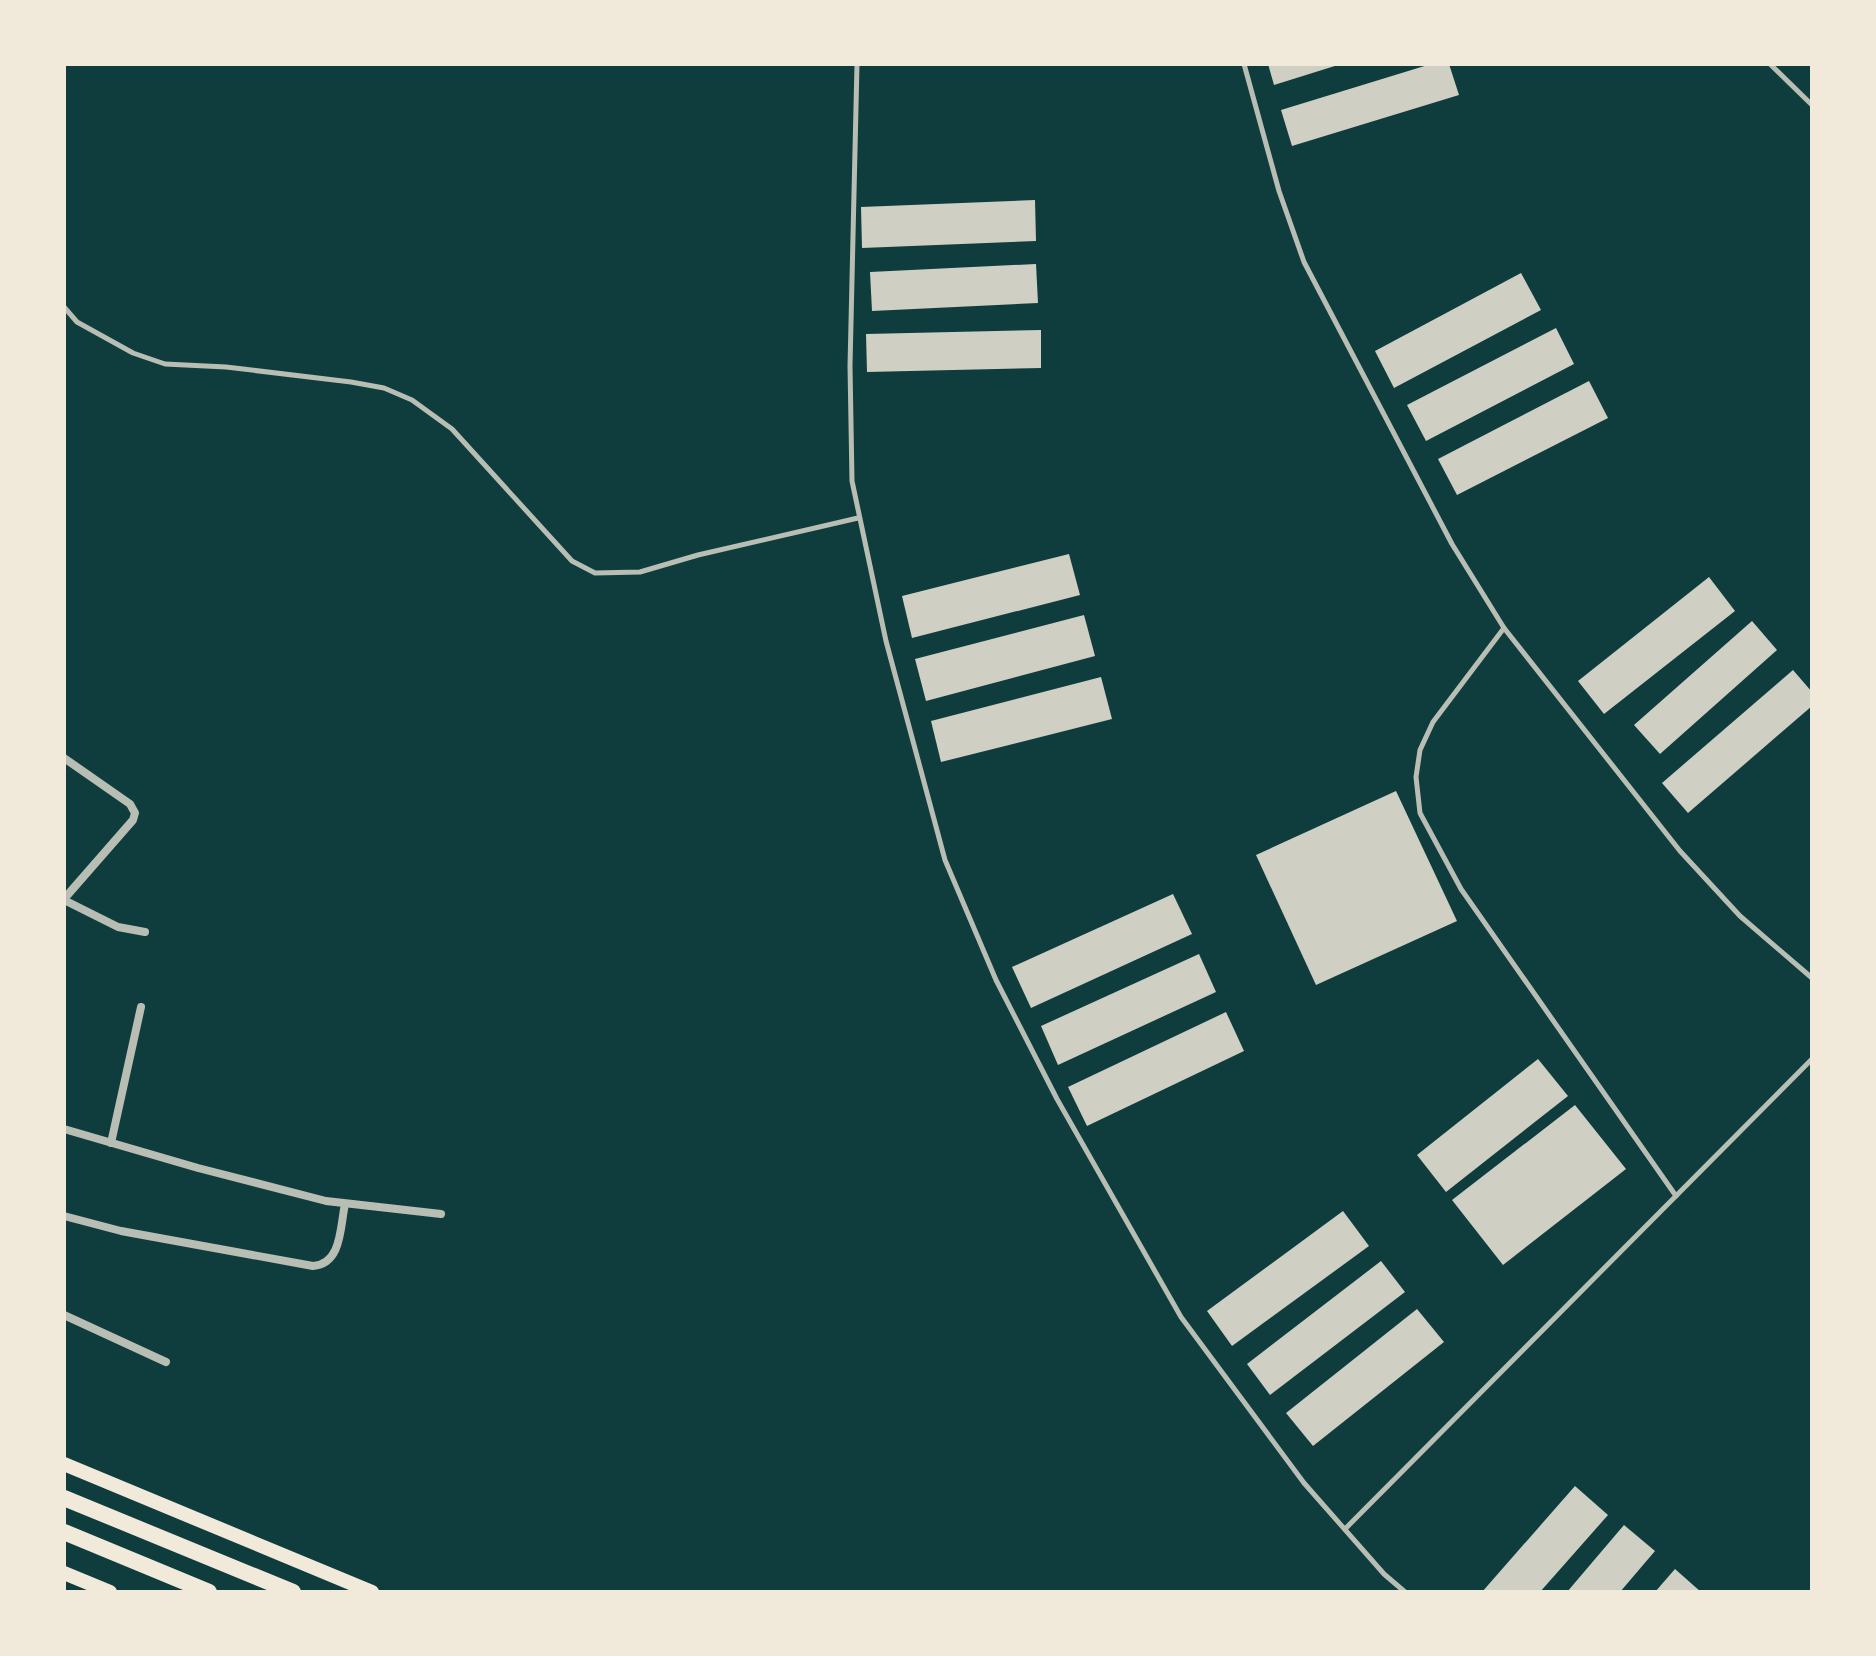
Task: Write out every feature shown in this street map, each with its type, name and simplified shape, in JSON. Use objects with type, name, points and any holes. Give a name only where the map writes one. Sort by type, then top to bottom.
[{"type":"highway","points":[[64,1498],[293,1592]]},
{"type":"highway","points":[[64,1532],[209,1592]]},
{"type":"main road","points":[[64,1464],[372,1592]]},
{"type":"main road","points":[[64,1573],[110,1592]]},
{"type":"street","points":[[64,758],[130,804],[135,813],[133,820],[64,900],[118,927],[145,932]]},
{"type":"street","points":[[111,1143],[141,1007]]},
{"type":"street","points":[[64,1129],[210,1171],[345,1204],[441,1214]]},
{"type":"street","points":[[64,1216],[121,1231],[313,1266],[323,1265],[335,1255],[345,1204]]},
{"type":"street","points":[[64,1315],[166,1362]]},
{"type":"lane","points":[[857,64],[850,366],[852,481],[886,641],[945,860],[996,980],[1057,1099],[1181,1317],[1304,1483],[1384,1574],[1405,1592]]},
{"type":"lane","points":[[1244,64],[1279,191],[1304,262],[1452,544],[1504,628],[1680,851],[1740,916],[1812,978]]},
{"type":"lane","points":[[1770,64],[1812,105]]},
{"type":"lane","points":[[64,307],[77,322],[133,353],[165,364],[226,367],[351,382],[384,388],[412,400],[452,429],[572,561],[595,573],[640,572],[698,555],[858,518]]},
{"type":"lane","points":[[1504,628],[1433,722],[1420,750],[1416,777],[1420,813],[1461,889],[1676,1196]]},
{"type":"lane","points":[[1345,1529],[1812,1059]]},
{"type":"building","points":[[1268,64],[1338,64],[1338,65],[1274,85]]},
{"type":"building","points":[[1431,64],[1449,64],[1459,95],[1292,146],[1281,110]]},
{"type":"building","points":[[1035,200],[1036,241],[862,248],[861,207]]},
{"type":"building","points":[[1036,264],[1038,303],[872,311],[870,272]]},
{"type":"building","points":[[1521,273],[1541,310],[1394,388],[1375,351]]},
{"type":"building","points":[[1556,328],[1574,364],[1426,441],[1407,405]]},
{"type":"building","points":[[1041,330],[1041,368],[867,372],[866,334]]},
{"type":"building","points":[[1589,381],[1608,418],[1457,495],[1438,459]]},
{"type":"building","points":[[1069,554],[1080,595],[912,638],[902,596]]},
{"type":"building","points":[[1709,577],[1735,611],[1604,714],[1578,681]]},
{"type":"building","points":[[1084,615],[1095,656],[926,701],[915,659]]},
{"type":"building","points":[[1752,621],[1777,650],[1660,754],[1634,725]]},
{"type":"building","points":[[1793,670],[1812,692],[1812,706],[1688,813],[1662,783]]},
{"type":"building","points":[[1101,677],[1112,719],[941,762],[931,721]]},
{"type":"building","points":[[1396,791],[1457,921],[1316,985],[1256,855]]},
{"type":"building","points":[[1173,894],[1192,934],[1031,1008],[1012,967]]},
{"type":"building","points":[[1199,954],[1216,992],[1058,1065],[1041,1026]]},
{"type":"building","points":[[1226,1012],[1244,1051],[1087,1126],[1068,1087]]},
{"type":"building","points":[[1538,1059],[1568,1096],[1446,1192],[1417,1155]]},
{"type":"building","points":[[1575,1105],[1626,1169],[1503,1265],[1452,1200]]},
{"type":"building","points":[[1343,1211],[1369,1246],[1232,1346],[1207,1311]]},
{"type":"building","points":[[1381,1261],[1405,1292],[1270,1395],[1247,1364]]},
{"type":"building","points":[[1417,1309],[1444,1342],[1313,1446],[1286,1413]]},
{"type":"building","points":[[1575,1486],[1608,1515],[1540,1592],[1482,1592]]},
{"type":"building","points":[[1624,1525],[1655,1551],[1620,1592],[1567,1592]]},
{"type":"building","points":[[1675,1569],[1701,1592],[1655,1592]]}]
